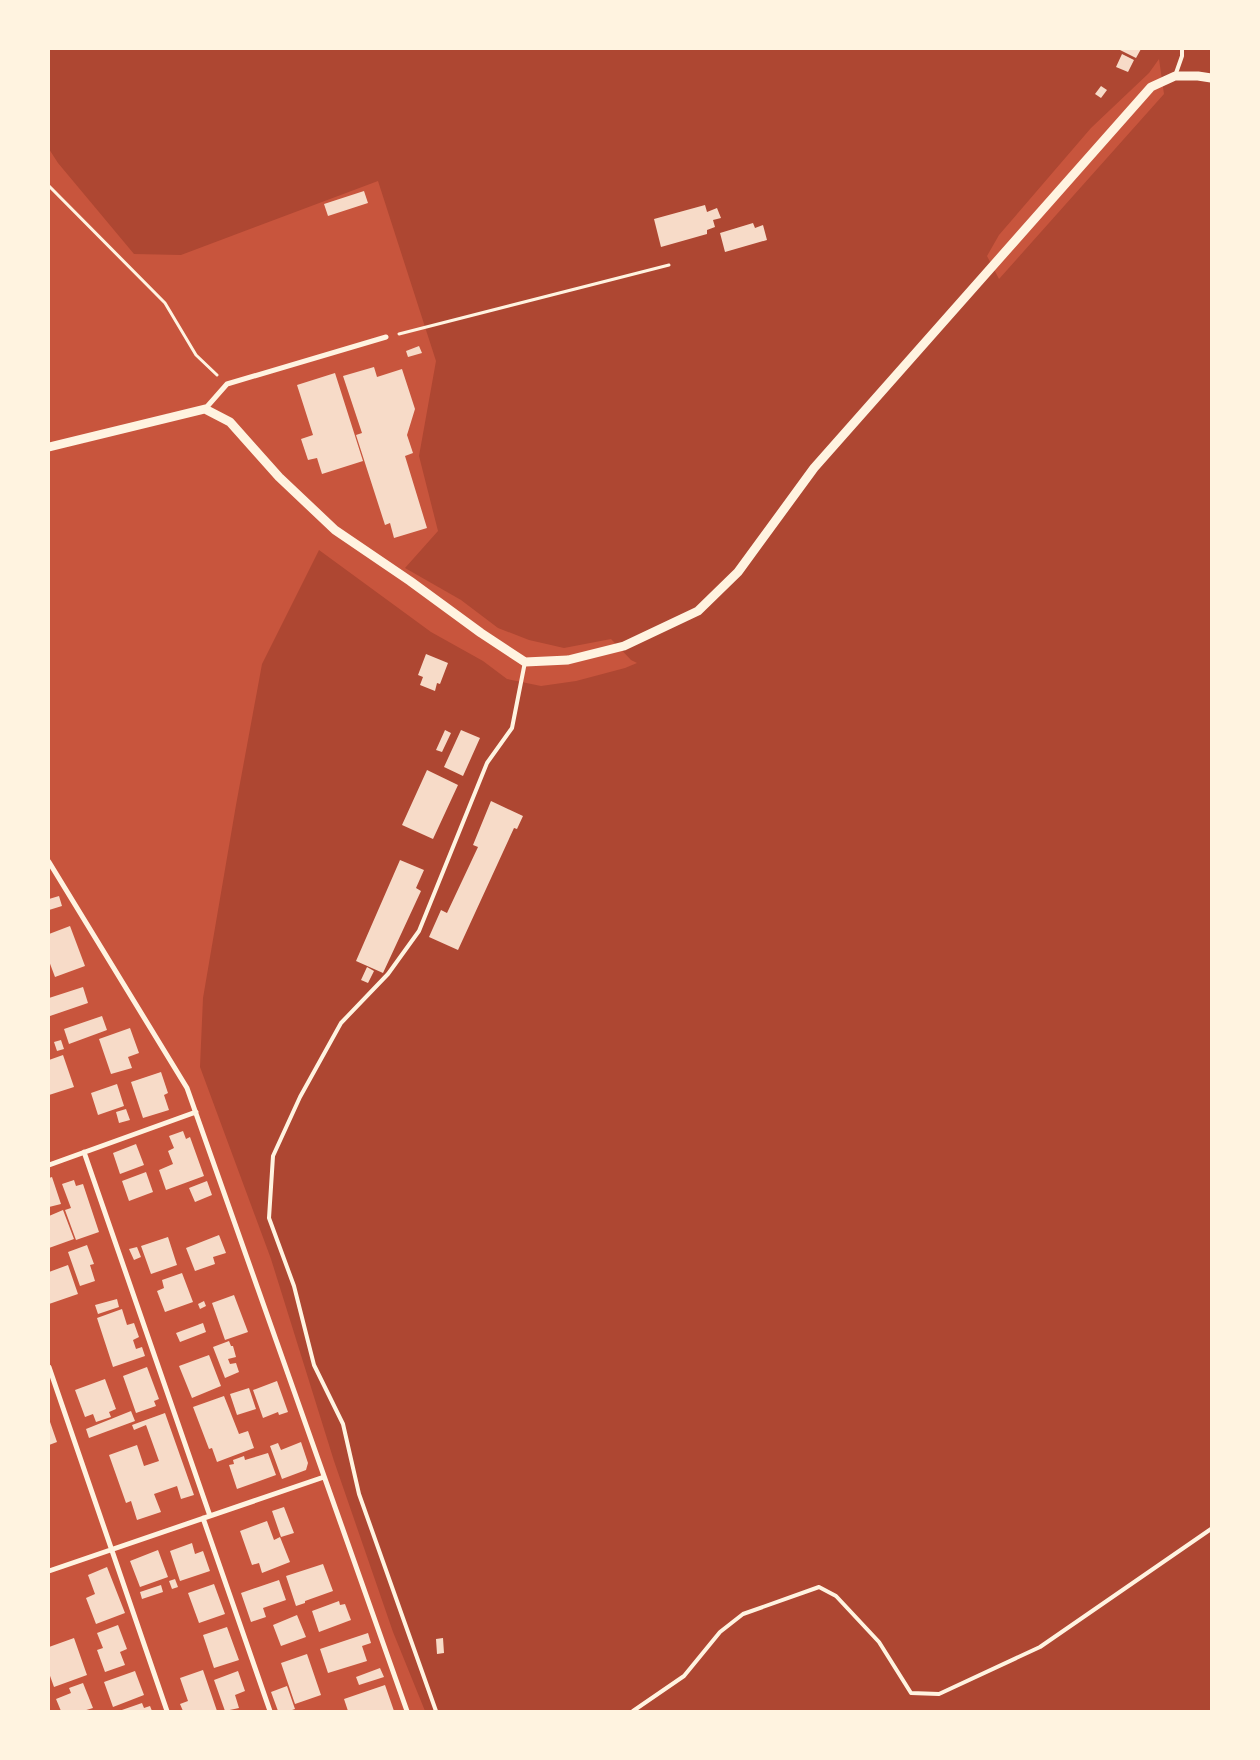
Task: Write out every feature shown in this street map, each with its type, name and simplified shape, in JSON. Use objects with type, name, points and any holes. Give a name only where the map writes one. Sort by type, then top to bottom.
[{"type":"street","points":[[205,410],[230,422],[279,477],[336,530],[525,662],[568,660],[624,646],[698,611],[738,572],[814,468],[1152,87],[1175,76],[1211,78]]},
{"type":"street","points":[[49,447],[205,410],[227,384],[386,337]]},
{"type":"street","points":[[49,862],[182,1080],[196,1112],[407,1711]]},
{"type":"street","points":[[49,1164],[196,1112]]},
{"type":"street","points":[[84,1152],[210,1516]]},
{"type":"street","points":[[49,1367],[167,1711]]},
{"type":"street","points":[[49,1571],[324,1477]]},
{"type":"street","points":[[203,1518],[270,1711]]},
{"type":"lane","points":[[1175,76],[1182,56],[1182,49]]},
{"type":"lane","points":[[436,1711],[359,1494],[342,1424],[314,1365],[294,1286],[269,1218],[273,1156],[300,1097],[341,1023],[388,974],[419,931],[486,763],[512,728],[525,662]]},
{"type":"lane","points":[[633,1711],[684,1676],[720,1632],[743,1614],[819,1587],[836,1596],[879,1642],[911,1693],[939,1694],[1040,1646],[1211,1529]]},
{"type":"path","points":[[49,186],[165,303],[196,355],[227,384]]},
{"type":"path","points":[[386,337],[669,265]]},
{"type":"shaded area","points":[[49,49],[1211,49],[1211,1711],[425,1711],[393,1632],[334,1461],[271,1259],[200,1067],[203,998],[262,664],[319,550],[431,632],[483,661],[507,679],[541,686],[576,681],[637,663],[631,660],[611,639],[564,648],[529,640],[498,628],[461,600],[405,568],[438,531],[419,456],[436,361],[378,181],[181,255],[134,254],[58,163],[49,149]],"holes":[[[1159,59],[1164,94],[999,279],[987,256],[999,235],[1091,128],[1149,73]]]},
{"type":"building","points":[[1118,49],[1141,49],[1136,58]]},
{"type":"building","points":[[1122,54],[1134,60],[1128,72],[1116,67]]},
{"type":"building","points":[[1101,86],[1107,90],[1101,98],[1095,94]]},
{"type":"building","points":[[364,191],[368,203],[328,216],[324,204]]},
{"type":"building","points":[[705,205],[707,212],[717,208],[721,218],[713,220],[715,227],[707,230],[707,234],[661,247],[654,219]]},
{"type":"building","points":[[753,223],[755,228],[763,225],[767,240],[725,252],[720,233]]},
{"type":"building","points":[[419,346],[422,353],[408,357],[406,351]]},
{"type":"building","points":[[374,367],[377,377],[402,369],[415,409],[407,435],[413,453],[405,456],[427,528],[394,538],[390,523],[385,525],[356,435],[362,433],[343,376]]},
{"type":"building","points":[[335,373],[363,461],[322,474],[317,458],[308,460],[301,439],[313,435],[297,385]]},
{"type":"building","points":[[426,654],[448,663],[440,684],[437,683],[435,691],[420,685],[423,677],[418,675]]},
{"type":"building","points":[[445,730],[451,733],[442,752],[436,750]]},
{"type":"building","points":[[461,730],[480,738],[463,776],[444,767]]},
{"type":"building","points":[[427,770],[458,785],[433,839],[402,825]]},
{"type":"building","points":[[491,801],[523,816],[517,829],[514,828],[458,950],[429,937],[441,910],[447,913],[478,847],[473,845]]},
{"type":"building","points":[[400,860],[424,870],[416,888],[421,891],[383,973],[356,961]]},
{"type":"building","points":[[59,896],[62,906],[49,910],[49,899]]},
{"type":"building","points":[[70,926],[85,966],[55,977],[49,961],[49,934]]},
{"type":"building","points":[[367,967],[374,971],[368,983],[361,980]]},
{"type":"building","points":[[83,987],[88,1003],[50,1016],[49,998]]},
{"type":"building","points":[[102,1016],[107,1030],[69,1044],[64,1029]]},
{"type":"building","points":[[130,1028],[139,1053],[128,1057],[132,1068],[111,1074],[99,1039]]},
{"type":"building","points":[[61,1040],[64,1049],[57,1051],[54,1042]]},
{"type":"building","points":[[63,1055],[74,1087],[49,1095],[49,1060]]},
{"type":"building","points":[[161,1072],[168,1093],[164,1095],[169,1110],[143,1118],[131,1082]]},
{"type":"building","points":[[117,1084],[124,1106],[98,1115],[91,1093]]},
{"type":"building","points":[[126,1109],[130,1120],[119,1123],[116,1112]]},
{"type":"building","points":[[183,1131],[186,1139],[190,1137],[204,1176],[166,1190],[159,1170],[173,1164],[168,1151],[174,1148],[169,1136]]},
{"type":"building","points":[[136,1144],[144,1165],[120,1174],[113,1153]]},
{"type":"building","points":[[146,1172],[153,1192],[129,1201],[122,1181]]},
{"type":"building","points":[[52,1177],[61,1204],[49,1207],[49,1178]]},
{"type":"building","points":[[74,1180],[76,1186],[83,1184],[99,1232],[76,1240],[65,1210],[71,1208],[62,1184]]},
{"type":"building","points":[[207,1181],[212,1195],[195,1202],[189,1188]]},
{"type":"building","points":[[63,1210],[74,1239],[49,1248],[49,1216]]},
{"type":"building","points":[[219,1235],[226,1253],[213,1257],[215,1264],[195,1271],[186,1248]]},
{"type":"building","points":[[168,1237],[177,1265],[151,1274],[141,1246]]},
{"type":"building","points":[[87,1245],[94,1264],[90,1265],[95,1281],[80,1286],[68,1252]]},
{"type":"building","points":[[137,1247],[141,1257],[134,1260],[129,1249]]},
{"type":"building","points":[[68,1265],[78,1294],[49,1304],[49,1272]]},
{"type":"building","points":[[182,1273],[193,1302],[165,1312],[157,1291],[164,1288],[162,1280]]},
{"type":"building","points":[[234,1295],[248,1332],[225,1340],[212,1303]]},
{"type":"building","points":[[117,1299],[119,1307],[98,1314],[95,1305]]},
{"type":"building","points":[[204,1301],[206,1306],[200,1309],[198,1304]]},
{"type":"building","points":[[122,1309],[127,1325],[134,1323],[139,1337],[133,1340],[136,1349],[142,1347],[145,1356],[113,1367],[97,1318]]},
{"type":"building","points":[[203,1323],[206,1332],[180,1342],[176,1333]]},
{"type":"building","points":[[229,1341],[231,1346],[233,1346],[236,1357],[228,1359],[230,1364],[236,1363],[239,1372],[225,1378],[213,1347]]},
{"type":"building","points":[[209,1355],[221,1386],[192,1398],[179,1366]]},
{"type":"building","points":[[147,1367],[159,1399],[154,1401],[156,1406],[136,1413],[123,1376]]},
{"type":"building","points":[[105,1379],[116,1409],[109,1412],[111,1417],[96,1422],[93,1414],[85,1417],[75,1390]]},
{"type":"building","points":[[277,1381],[288,1412],[279,1415],[278,1412],[263,1418],[253,1390]]},
{"type":"building","points":[[249,1388],[256,1409],[237,1415],[230,1394]]},
{"type":"building","points":[[224,1396],[239,1434],[248,1431],[254,1448],[217,1462],[212,1448],[209,1449],[193,1407]]},
{"type":"building","points":[[131,1411],[135,1421],[89,1438],[86,1429]]},
{"type":"building","points":[[165,1413],[194,1495],[181,1499],[177,1486],[154,1494],[161,1512],[137,1520],[131,1501],[126,1503],[109,1455],[137,1445],[144,1466],[159,1461],[146,1425],[134,1430],[132,1425]]},
{"type":"building","points":[[49,1419],[57,1442],[49,1445]]},
{"type":"building","points":[[301,1442],[308,1463],[306,1470],[282,1479],[270,1446],[278,1443],[281,1450]]},
{"type":"building","points":[[268,1453],[276,1475],[237,1489],[229,1465],[234,1464],[233,1460],[244,1456],[245,1460]]},
{"type":"building","points":[[284,1507],[294,1533],[281,1537],[272,1511]]},
{"type":"building","points":[[267,1521],[274,1540],[280,1537],[290,1562],[262,1573],[259,1563],[252,1565],[240,1531]]},
{"type":"building","points":[[192,1543],[195,1554],[203,1551],[210,1571],[180,1581],[170,1551]]},
{"type":"building","points":[[158,1550],[168,1577],[140,1587],[130,1561]]},
{"type":"building","points":[[323,1564],[333,1591],[296,1606],[286,1576]]},
{"type":"building","points":[[107,1567],[125,1613],[96,1624],[86,1598],[95,1594],[88,1575]]},
{"type":"building","points":[[175,1579],[178,1587],[172,1589],[169,1581]]},
{"type":"building","points":[[279,1580],[286,1600],[263,1608],[266,1617],[251,1622],[241,1593]]},
{"type":"building","points":[[214,1584],[225,1614],[199,1623],[188,1593]]},
{"type":"building","points":[[161,1585],[163,1592],[142,1599],[140,1592]]},
{"type":"building","points":[[339,1601],[340,1605],[345,1604],[351,1620],[319,1632],[312,1611]]},
{"type":"building","points":[[297,1615],[306,1637],[281,1646],[273,1625]]},
{"type":"building","points":[[118,1625],[127,1649],[120,1652],[125,1665],[105,1672],[97,1650],[103,1648],[97,1633]]},
{"type":"building","points":[[227,1627],[239,1660],[214,1668],[203,1635]]},
{"type":"building","points":[[368,1633],[371,1643],[362,1646],[367,1661],[328,1673],[320,1649]]},
{"type":"building","points":[[74,1638],[87,1675],[54,1687],[49,1673],[49,1647]]},
{"type":"building","points":[[443,1638],[444,1653],[437,1654],[436,1639]]},
{"type":"building","points":[[307,1654],[321,1695],[295,1704],[281,1663]]},
{"type":"building","points":[[380,1668],[384,1677],[359,1685],[356,1677]]},
{"type":"building","points":[[203,1670],[217,1711],[183,1711],[180,1704],[188,1701],[180,1678]]},
{"type":"building","points":[[135,1671],[144,1695],[113,1707],[104,1682]]},
{"type":"building","points":[[238,1671],[245,1691],[235,1695],[239,1708],[225,1711],[214,1680]]},
{"type":"building","points":[[83,1683],[93,1708],[83,1711],[61,1711],[56,1699],[71,1693],[69,1688]]},
{"type":"building","points":[[385,1685],[394,1711],[348,1711],[344,1699]]},
{"type":"building","points":[[287,1686],[295,1709],[278,1711],[271,1692]]},
{"type":"building","points":[[142,1703],[144,1708],[150,1706],[152,1711],[119,1711]]}]
